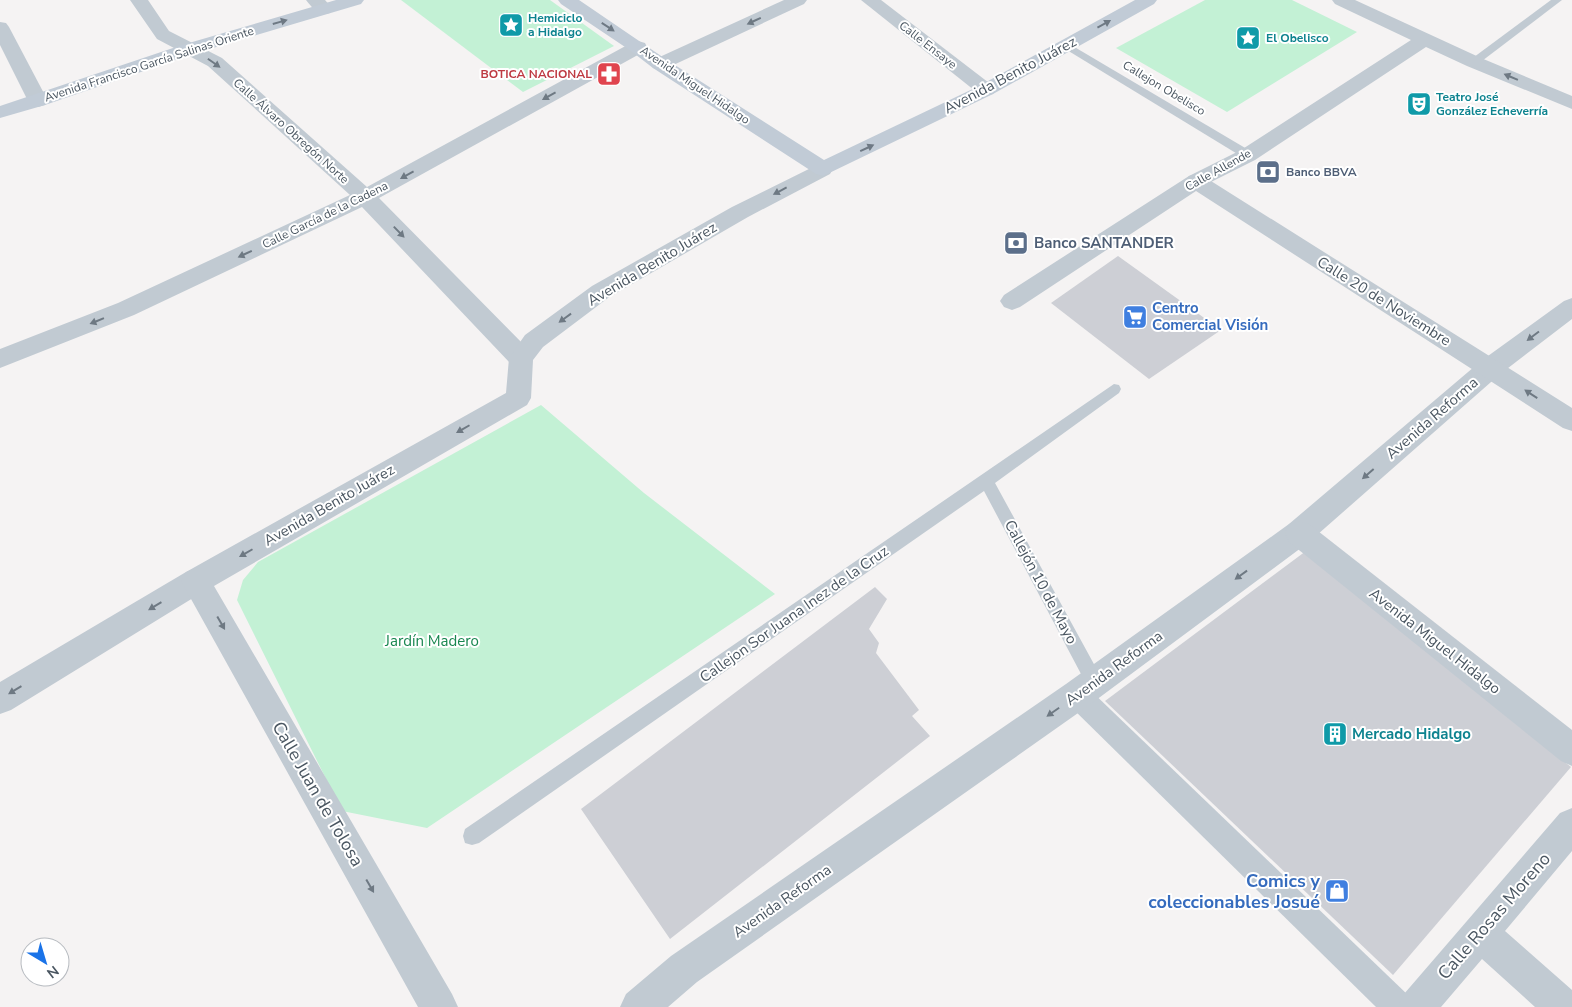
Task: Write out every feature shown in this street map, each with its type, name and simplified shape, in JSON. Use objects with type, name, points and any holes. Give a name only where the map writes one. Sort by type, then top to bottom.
[{"type":"main road","name":"Avenida Francisco García Salinas Oriente","points":[[0,112],[38,101],[319,5],[355,0]]},
{"type":"main road","name":"Avenida Miguel Hidalgo","points":[[567,0],[638,47],[660,64],[823,169]]},
{"type":"main road","name":"Avenida Benito Juárez","points":[[823,169],[986,90],[1148,0]]},
{"type":"street","name":"Calle Álvaro Obregón Norte","points":[[139,0],[163,35],[214,62],[365,198],[521,358]]},
{"type":"street","points":[[660,64],[798,0]]},
{"type":"street","name":"Calle Ensaye","points":[[870,0],[986,90]]},
{"type":"street","points":[[1341,0],[1474,62],[1572,103]]},
{"type":"street","points":[[0,27],[38,101]]},
{"type":"street","name":"Calle Allende","points":[[1012,301],[1196,181],[1248,155],[1425,39]]},
{"type":"street","name":"Calle García de la Cadena","points":[[0,360],[126,309],[365,198],[638,47]]},
{"type":"street","name":"Avenida Benito Juárez","points":[[0,699],[196,581],[518,398],[521,358],[534,341],[600,292],[740,212],[823,169]]},
{"type":"street","name":"Calle 20 de Noviembre","points":[[1196,181],[1572,421]]},
{"type":"street","name":"Avenida Reforma","points":[[639,1007],[684,969],[1086,689],[1299,533],[1490,368],[1572,307]]},
{"type":"street","name":"Avenida Miguel Hidalgo","points":[[1299,533],[1572,750]]},
{"type":"street","name":"Calle Juan de Tolosa","points":[[196,581],[439,1007]]},
{"type":"street","points":[[1086,689],[1398,1007]]},
{"type":"street","name":"Calle Rosas Moreno","points":[[1417,1007],[1572,825]]},
{"type":"street","points":[[1480,933],[1563,1007]]},
{"type":"lane","points":[[1474,62],[1556,0]]},
{"type":"lane","name":"Callejon Obelisco","points":[[1066,45],[1248,155]]},
{"type":"lane","name":"Callejon Sor Juana Inez de la Cruz","points":[[472,836],[986,481],[1114,389]]},
{"type":"lane","name":"Callejón 10 de Mayo","points":[[986,481],[1086,689]]},
{"type":"green space","points":[[401,0],[550,0],[614,46],[523,92]]},
{"type":"green space","points":[[1205,0],[1292,0],[1357,32],[1227,112],[1116,48]]},
{"type":"green space","name":"Jardín Madero","points":[[541,405],[644,493],[775,594],[427,828],[342,811],[237,600],[243,580],[258,562]]},
{"type":"building","name":"Centro Comercial Visión","points":[[1118,256],[1221,330],[1149,379],[1051,303]]},
{"type":"building","name":"Mercado Hidalgo","points":[[1306,551],[1571,767],[1393,975],[1105,701]]},
{"type":"building","points":[[875,587],[887,599],[869,629],[879,643],[876,653],[919,710],[912,716],[930,736],[670,939],[581,809]]},
{"type":"place","name":"Hemiciclo a Hidalgo","points":[[511,25]]},
{"type":"place","name":"El Obelisco","points":[[1248,38]]},
{"type":"place","name":"BOTICA NACIONAL","points":[[609,74]]},
{"type":"place","name":"Teatro José González Echeverría","points":[[1419,104]]},
{"type":"place","name":"Banco BBVA","points":[[1268,172]]},
{"type":"place","name":"Banco SANTANDER","points":[[1016,243]]},
{"type":"place","name":"Centro Comercial Visión","points":[[1135,317]]},
{"type":"place","name":"Mercado Hidalgo","points":[[1335,734]]},
{"type":"place","name":"Comics y coleccionables Josué","points":[[1337,891]]}]
